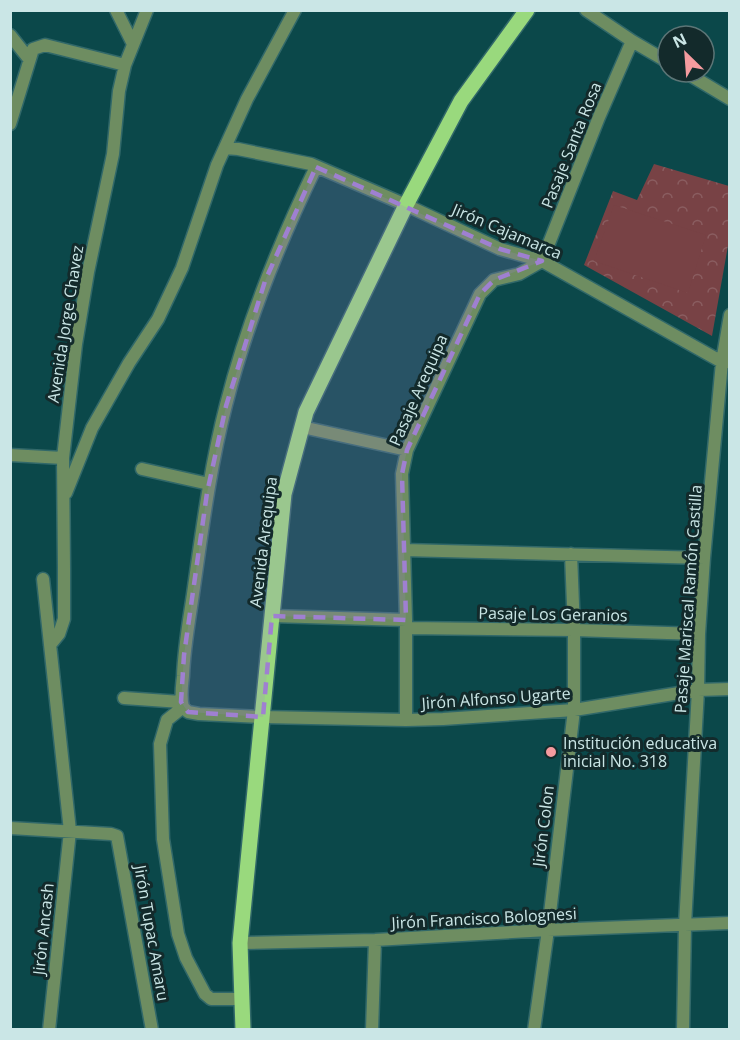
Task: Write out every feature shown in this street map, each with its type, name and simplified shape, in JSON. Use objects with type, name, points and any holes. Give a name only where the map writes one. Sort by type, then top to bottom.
[{"type":"main road","name":"Avenida Arequipa","points":[[243,1029],[240,943],[284,494],[306,412],[406,205],[461,101],[527,10]]},
{"type":"street","points":[[116,10],[133,44]]},
{"type":"street","name":"Avenida Jorge Chavez","points":[[50,645],[58,634],[64,619],[63,458],[76,344],[88,272],[113,154],[119,91],[125,64],[147,10]]},
{"type":"street","points":[[63,499],[92,428],[129,363],[158,319],[182,268],[217,165],[247,99],[295,10]]},
{"type":"street","points":[[586,10],[656,55]]},
{"type":"street","points":[[10,35],[29,59]]},
{"type":"street","name":"Pasaje Santa Rosa","points":[[542,261],[632,41]]},
{"type":"street","points":[[10,124],[33,49],[45,45],[125,64]]},
{"type":"street","points":[[705,84],[729,99]]},
{"type":"street","name":"Jirón Cajamarca","points":[[225,148],[238,148],[316,166],[500,249],[542,261],[726,362]]},
{"type":"street","points":[[242,999],[211,999],[205,994],[186,958],[178,934],[163,839],[160,744],[167,720],[182,705],[184,656],[209,484],[226,406],[251,320],[281,242],[316,166]]},
{"type":"street","name":"Pasaje Arequipa","points":[[406,720],[402,474],[407,450],[480,294],[494,280],[519,274],[542,261]]},
{"type":"street","name":"Pasaje Mariscal Ramón Castilla","points":[[683,1029],[685,925],[699,634],[704,558],[726,362],[729,315]]},
{"type":"street","points":[[302,427],[407,450]]},
{"type":"street","points":[[10,455],[63,458]]},
{"type":"street","points":[[142,469],[209,484]]},
{"type":"street","points":[[404,550],[704,558]]},
{"type":"street","name":"Jirón Colon","points":[[534,1029],[574,710],[571,554]]},
{"type":"street","name":"Jirón Ancash","points":[[43,579],[70,831],[49,1029]]},
{"type":"street","name":"Pasaje Los Geranios","points":[[272,616],[406,624],[699,634]]},
{"type":"street","name":"Jirón Alfonso Ugarte","points":[[124,698],[182,705],[188,712],[199,714],[406,720],[574,710],[698,690],[729,688]]},
{"type":"street","points":[[10,828],[70,831]]},
{"type":"street","name":"Jirón Tupac Amaru","points":[[70,831],[117,836],[152,1029]]},
{"type":"street","name":"Jirón Francisco Bolognesi","points":[[240,943],[375,940],[729,923]]},
{"type":"street","points":[[372,1029],[375,940]]},
{"type":"highlighted area","points":[[316,167],[500,249],[542,261],[494,280],[480,294],[407,450],[402,474],[406,620],[272,616],[263,717],[188,712],[181,702],[184,655],[207,493],[226,406],[265,281]]},
{"type":"green space","points":[[654,164],[729,186],[729,240],[712,336],[584,265],[613,191],[637,200]]},
{"type":"green space","points":[[614,205],[706,235],[688,293],[594,261]]},
{"type":"place","name":"Institución educativa inicial No. 318","points":[[551,752]]}]
